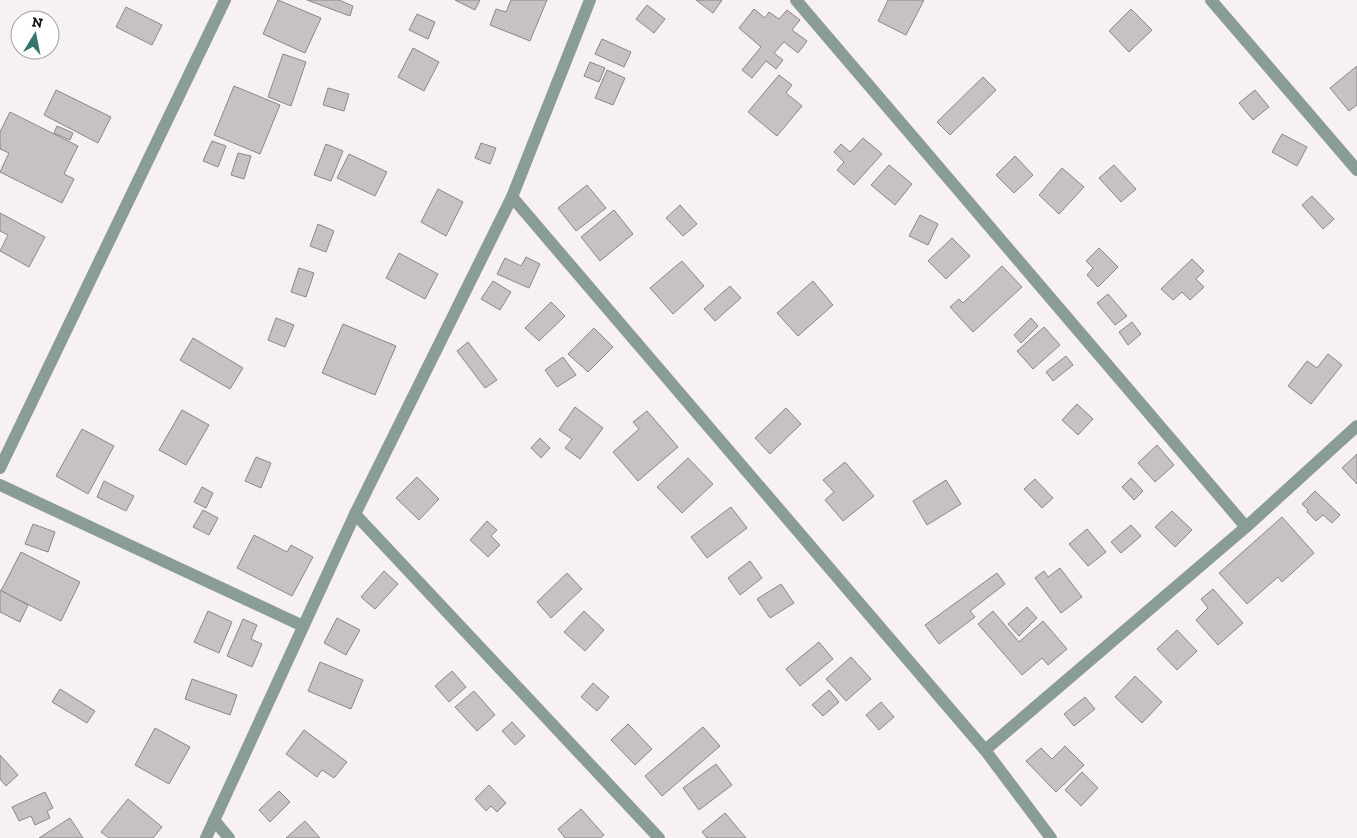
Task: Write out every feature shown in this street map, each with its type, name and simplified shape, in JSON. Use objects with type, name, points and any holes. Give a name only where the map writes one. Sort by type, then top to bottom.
[{"type":"street","points":[[0,468],[225,0]]},
{"type":"street","points":[[206,838],[354,514],[512,197],[590,0]]},
{"type":"street","points":[[796,0],[1246,527]]},
{"type":"street","points":[[1212,0],[1357,170]]},
{"type":"street","points":[[512,197],[985,750],[1051,838]]},
{"type":"street","points":[[985,750],[1246,527],[1357,426]]},
{"type":"street","points":[[0,485],[303,626]]},
{"type":"street","points":[[354,514],[659,838]]},
{"type":"street","points":[[214,820],[229,838]]},
{"type":"building","points":[[278,0],[321,18],[305,53],[263,34]]},
{"type":"building","points":[[307,0],[339,0],[353,6],[350,16]]},
{"type":"building","points":[[455,0],[480,0],[475,10]]},
{"type":"building","points":[[511,0],[547,0],[530,41],[490,25],[496,9],[506,12]]},
{"type":"building","points":[[696,0],[722,0],[713,13]]},
{"type":"building","points":[[888,0],[924,0],[906,35],[878,21]]},
{"type":"building","points":[[647,5],[665,19],[654,33],[636,19]]},
{"type":"building","points":[[126,7],[162,25],[152,45],[116,27]]},
{"type":"building","points":[[754,9],[765,18],[769,12],[779,19],[787,10],[800,20],[792,30],[807,41],[798,53],[784,42],[774,53],[783,60],[776,69],[766,61],[752,78],[742,70],[761,47],[739,28]]},
{"type":"building","points":[[1131,9],[1152,30],[1129,52],[1109,31]]},
{"type":"building","points":[[417,14],[435,22],[428,39],[409,30]]},
{"type":"building","points":[[602,39],[631,52],[624,67],[595,54]]},
{"type":"building","points":[[413,48],[439,62],[424,91],[398,77]]},
{"type":"building","points":[[283,54],[306,62],[291,106],[268,97]]},
{"type":"building","points":[[590,62],[605,68],[599,82],[584,76]]},
{"type":"building","points":[[1357,66],[1357,105],[1349,111],[1330,88]]},
{"type":"building","points":[[607,70],[625,78],[613,105],[595,98]]},
{"type":"building","points":[[779,75],[792,85],[786,93],[802,106],[777,136],[748,112]]},
{"type":"building","points":[[983,77],[996,90],[950,135],[937,122]]},
{"type":"building","points":[[234,86],[280,105],[260,154],[214,135]]},
{"type":"building","points":[[328,88],[349,94],[344,111],[323,105]]},
{"type":"building","points":[[56,90],[111,117],[98,143],[44,115]]},
{"type":"building","points":[[1255,90],[1269,107],[1253,120],[1239,103]]},
{"type":"building","points":[[10,112],[78,146],[64,174],[74,179],[62,203],[0,172],[9,153],[0,149],[0,132]]},
{"type":"building","points":[[57,126],[73,133],[70,140],[54,133]]},
{"type":"building","points":[[1282,134],[1307,147],[1297,166],[1272,152]]},
{"type":"building","points":[[863,138],[882,154],[854,185],[837,170],[844,162],[834,152],[841,144],[850,152]]},
{"type":"building","points":[[212,141],[226,146],[218,167],[203,161]]},
{"type":"building","points":[[481,143],[496,148],[490,164],[475,158]]},
{"type":"building","points":[[326,144],[343,151],[331,181],[314,175]]},
{"type":"building","points":[[238,153],[251,156],[244,179],[231,175]]},
{"type":"building","points":[[349,154],[387,172],[375,196],[337,178]]},
{"type":"building","points":[[1015,156],[1033,175],[1014,193],[996,175]]},
{"type":"building","points":[[889,165],[912,184],[895,205],[871,185]]},
{"type":"building","points":[[1114,165],[1136,189],[1121,202],[1099,178]]},
{"type":"building","points":[[1062,168],[1084,187],[1059,214],[1039,195]]},
{"type":"building","points":[[587,185],[606,208],[576,231],[558,208]]},
{"type":"building","points":[[438,189],[463,202],[446,236],[421,222]]},
{"type":"building","points":[[1312,196],[1334,219],[1323,229],[1302,205]]},
{"type":"building","points":[[680,205],[697,224],[683,236],[666,218]]},
{"type":"building","points":[[614,210],[633,234],[600,261],[581,237]]},
{"type":"building","points":[[0,213],[45,237],[29,267],[0,251],[8,235],[0,231]]},
{"type":"building","points":[[920,215],[938,224],[928,245],[909,236]]},
{"type":"building","points":[[318,224],[334,231],[326,252],[310,246]]},
{"type":"building","points":[[952,238],[970,256],[946,279],[928,261]]},
{"type":"building","points":[[1099,248],[1118,267],[1098,287],[1087,275],[1093,268],[1086,261]]},
{"type":"building","points":[[399,253],[438,274],[425,299],[386,278]]},
{"type":"building","points":[[526,257],[540,264],[529,288],[497,274],[505,258],[521,266]]},
{"type":"building","points":[[1192,259],[1204,271],[1196,279],[1204,287],[1190,300],[1182,292],[1173,300],[1161,289]]},
{"type":"building","points":[[682,261],[704,286],[673,314],[650,288]]},
{"type":"building","points":[[1002,266],[1022,287],[973,332],[950,307],[959,299],[963,303]]},
{"type":"building","points":[[299,268],[314,273],[306,297],[291,292]]},
{"type":"building","points":[[493,281],[511,292],[500,310],[481,299]]},
{"type":"building","points":[[813,281],[833,305],[798,336],[777,313]]},
{"type":"building","points":[[730,286],[741,298],[715,321],[704,309]]},
{"type":"building","points":[[1108,294],[1127,316],[1115,325],[1097,303]]},
{"type":"building","points":[[551,302],[565,316],[539,341],[525,328]]},
{"type":"building","points":[[276,318],[294,325],[285,347],[268,340]]},
{"type":"building","points":[[1031,318],[1038,326],[1021,343],[1014,335]]},
{"type":"building","points":[[1132,322],[1141,334],[1128,345],[1119,332]]},
{"type":"building","points":[[343,324],[396,346],[375,395],[322,373]]},
{"type":"building","points":[[1044,327],[1060,345],[1033,369],[1017,351]]},
{"type":"building","points":[[594,328],[613,347],[588,372],[568,354]]},
{"type":"building","points":[[193,338],[243,368],[230,389],[180,360]]},
{"type":"building","points":[[468,342],[497,380],[485,388],[457,351]]},
{"type":"building","points":[[1328,354],[1342,365],[1311,404],[1288,386],[1307,361],[1317,368]]},
{"type":"building","points":[[1066,356],[1073,365],[1053,381],[1046,372]]},
{"type":"building","points":[[563,357],[576,375],[557,387],[545,370]]},
{"type":"building","points":[[1077,404],[1093,419],[1078,435],[1062,420]]},
{"type":"building","points":[[575,407],[603,428],[580,459],[565,448],[572,439],[559,430]]},
{"type":"building","points":[[786,408],[801,424],[770,454],[755,438]]},
{"type":"building","points":[[182,410],[209,425],[186,465],[159,450]]},
{"type":"building","points":[[647,411],[678,447],[638,481],[613,452],[639,429],[633,422]]},
{"type":"building","points":[[82,429],[114,446],[88,494],[56,476]]},
{"type":"building","points":[[540,438],[550,448],[541,458],[531,448]]},
{"type":"building","points":[[1157,445],[1174,465],[1155,482],[1138,463]]},
{"type":"building","points":[[1357,454],[1357,484],[1342,468]]},
{"type":"building","points":[[256,457],[271,463],[261,488],[245,481]]},
{"type":"building","points":[[688,458],[713,484],[682,513],[657,487]]},
{"type":"building","points":[[845,462],[874,496],[843,521],[825,500],[834,492],[823,480]]},
{"type":"building","points":[[417,477],[439,499],[419,520],[396,498]]},
{"type":"building","points":[[1131,478],[1143,491],[1134,500],[1122,487]]},
{"type":"building","points":[[1035,479],[1053,498],[1042,508],[1024,489]]},
{"type":"building","points":[[946,480],[961,504],[927,525],[913,501]]},
{"type":"building","points":[[104,481],[134,496],[126,511],[97,497]]},
{"type":"building","points":[[202,487],[213,493],[206,508],[194,502]]},
{"type":"building","points":[[1315,491],[1340,515],[1332,523],[1323,515],[1316,521],[1302,504]]},
{"type":"building","points":[[731,507],[747,528],[707,558],[691,537]]},
{"type":"building","points":[[203,510],[218,518],[209,535],[193,527]]},
{"type":"building","points":[[1172,511],[1192,530],[1175,547],[1155,527]]},
{"type":"building","points":[[1282,517],[1314,553],[1282,582],[1278,577],[1247,604],[1219,573]]},
{"type":"building","points":[[487,521],[497,530],[491,536],[500,545],[488,557],[470,540]]},
{"type":"building","points":[[33,524],[55,532],[48,552],[25,544]]},
{"type":"building","points":[[1131,525],[1141,536],[1121,553],[1111,542]]},
{"type":"building","points":[[1087,529],[1106,552],[1088,566],[1069,544]]},
{"type":"building","points":[[254,535],[287,552],[291,545],[313,557],[292,596],[237,568]]},
{"type":"building","points":[[21,552],[80,582],[61,621],[1,591]]},
{"type":"building","points":[[750,561],[762,578],[740,595],[728,578]]},
{"type":"building","points":[[1060,568],[1082,597],[1061,613],[1035,578],[1044,571],[1048,577]]},
{"type":"building","points":[[384,571],[398,584],[375,609],[361,597]]},
{"type":"building","points":[[567,573],[582,589],[551,618],[537,602]]},
{"type":"building","points":[[997,573],[1005,584],[970,611],[975,617],[939,644],[925,625]]},
{"type":"building","points":[[781,584],[794,603],[770,618],[757,599]]},
{"type":"building","points":[[1213,589],[1243,623],[1218,645],[1196,620],[1208,608],[1201,599]]},
{"type":"building","points":[[0,590],[28,605],[20,622],[0,612]]},
{"type":"building","points":[[1027,607],[1037,618],[1019,636],[1008,624]]},
{"type":"building","points":[[208,611],[232,622],[219,653],[194,642]]},
{"type":"building","points":[[584,611],[604,630],[585,651],[564,632]]},
{"type":"building","points":[[993,611],[1019,642],[1043,621],[1067,649],[1048,665],[1042,658],[1022,675],[978,624]]},
{"type":"building","points":[[337,618],[360,630],[346,655],[324,643]]},
{"type":"building","points":[[243,619],[257,625],[251,639],[262,644],[252,667],[227,656]]},
{"type":"building","points":[[1177,630],[1197,651],[1177,670],[1157,649]]},
{"type":"building","points":[[819,642],[833,659],[800,686],[786,669]]},
{"type":"building","points":[[851,657],[871,679],[846,701],[826,679]]},
{"type":"building","points":[[320,662],[363,680],[351,709],[308,691]]},
{"type":"building","points":[[452,671],[466,687],[449,702],[435,686]]},
{"type":"building","points":[[1135,676],[1162,702],[1142,723],[1115,697]]},
{"type":"building","points":[[192,679],[237,695],[230,715],[185,699]]},
{"type":"building","points":[[593,683],[609,697],[597,711],[581,697]]},
{"type":"building","points":[[60,689],[95,711],[87,723],[52,702]]},
{"type":"building","points":[[829,690],[839,702],[823,716],[812,705]]},
{"type":"building","points":[[474,691],[495,715],[477,731],[455,707]]},
{"type":"building","points":[[1085,697],[1095,709],[1074,726],[1064,714]]},
{"type":"building","points":[[881,702],[894,717],[879,730],[866,715]]},
{"type":"building","points":[[512,722],[525,736],[515,745],[502,731]]},
{"type":"building","points":[[628,724],[652,749],[635,765],[611,740]]},
{"type":"building","points":[[703,727],[720,746],[662,796],[645,776]]},
{"type":"building","points":[[155,728],[190,747],[169,784],[135,765]]},
{"type":"building","points":[[304,730],[347,762],[334,778],[322,770],[317,777],[286,754]]},
{"type":"building","points":[[1065,746],[1084,765],[1056,792],[1026,761],[1041,748],[1052,759]]},
{"type":"building","points":[[0,755],[18,775],[6,786],[0,779]]},
{"type":"building","points":[[716,764],[732,785],[699,810],[683,788]]},
{"type":"building","points":[[1082,772],[1098,788],[1081,806],[1065,790]]},
{"type":"building","points":[[489,785],[506,803],[497,812],[491,806],[486,811],[475,799]]},
{"type":"building","points":[[279,791],[290,802],[270,822],[259,810]]},
{"type":"building","points":[[45,792],[53,808],[47,811],[50,818],[35,825],[31,816],[19,821],[12,807]]},
{"type":"building","points":[[128,799],[162,827],[153,838],[109,838],[101,832]]},
{"type":"building","points":[[581,809],[604,835],[600,838],[565,838],[558,829]]},
{"type":"building","points":[[725,813],[746,838],[707,838],[702,832]]},
{"type":"building","points":[[70,818],[83,838],[39,838]]},
{"type":"building","points":[[305,821],[320,838],[286,838]]}]
